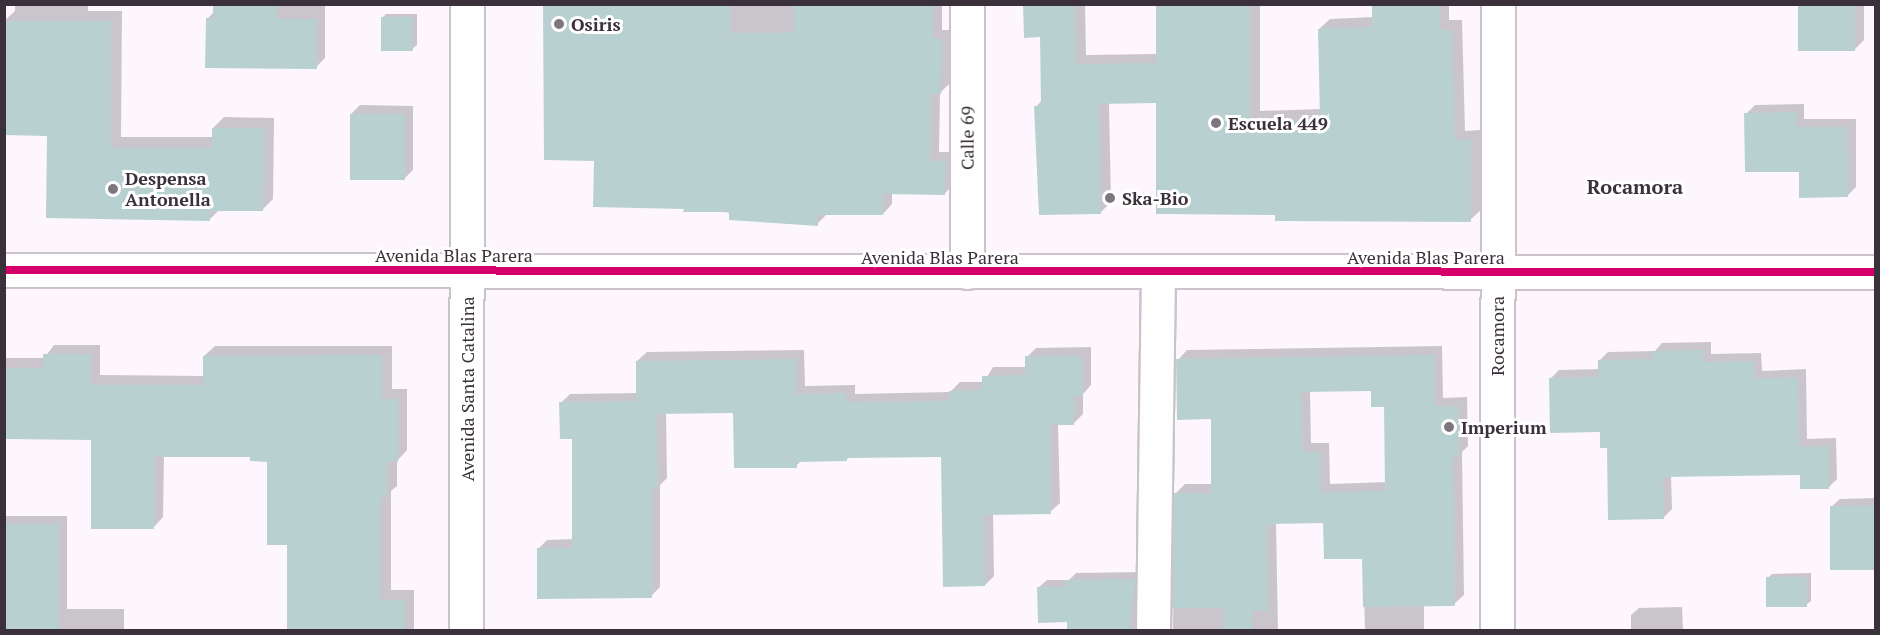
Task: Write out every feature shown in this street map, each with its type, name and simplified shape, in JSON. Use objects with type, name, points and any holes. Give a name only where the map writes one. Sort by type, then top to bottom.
[{"type":"main road","name":"Avenida Santa Catalina","points":[[466,630],[467,4]]},
{"type":"main road","name":"Calle 69","points":[[967,4],[967,272]]},
{"type":"main road","name":"Rocamora","points":[[1497,630],[1498,4]]},
{"type":"main road","name":"Avenida Blas Parera","points":[[4,270],[1875,272]]},
{"type":"main road","points":[[1153,630],[1158,272]]},
{"type":"building","points":[[213,4],[277,4],[276,19],[317,19],[317,69],[205,68],[206,18],[213,18]]},
{"type":"building","points":[[543,4],[730,4],[730,33],[787,33],[794,31],[794,4],[933,4],[933,38],[942,39],[941,94],[931,94],[930,161],[946,161],[945,195],[883,194],[883,215],[818,215],[818,226],[729,220],[729,212],[593,207],[594,161],[544,160]]},
{"type":"building","points":[[1023,4],[1075,4],[1076,64],[1156,63],[1156,4],[1250,4],[1250,121],[1320,119],[1318,29],[1372,27],[1372,4],[1439,4],[1440,30],[1452,30],[1455,140],[1471,140],[1471,222],[1275,221],[1275,215],[1156,214],[1156,103],[1099,104],[1101,214],[1039,215],[1034,106],[1041,106],[1040,37],[1024,38]]},
{"type":"building","points":[[1798,4],[1855,4],[1855,51],[1798,51]]},
{"type":"building","points":[[381,17],[413,17],[413,51],[381,51]]},
{"type":"building","points":[[4,21],[111,21],[111,148],[212,148],[212,128],[264,128],[263,211],[210,211],[210,221],[46,218],[47,136],[4,135]]},
{"type":"building","points":[[1796,112],[1796,127],[1847,127],[1848,197],[1799,198],[1799,172],[1745,172],[1744,113]]},
{"type":"building","points":[[350,114],[405,114],[405,180],[350,180]]},
{"type":"building","points":[[1703,350],[1703,362],[1753,361],[1754,379],[1798,377],[1799,447],[1828,446],[1829,489],[1800,489],[1800,475],[1663,477],[1664,519],[1608,520],[1607,448],[1600,448],[1600,432],[1550,433],[1549,378],[1598,377],[1598,360],[1652,359],[1652,351]]},
{"type":"building","points":[[43,354],[91,354],[91,385],[203,385],[203,356],[382,355],[382,399],[398,399],[398,462],[387,462],[387,497],[381,497],[381,600],[405,600],[404,630],[287,630],[287,545],[267,545],[267,462],[250,461],[250,457],[154,457],[154,529],[91,529],[91,440],[4,439],[4,368],[43,368]]},
{"type":"building","points":[[1434,355],[1434,406],[1458,406],[1459,457],[1453,457],[1455,606],[1363,607],[1362,559],[1324,559],[1323,523],[1267,524],[1268,611],[1252,611],[1252,630],[1223,630],[1223,608],[1172,608],[1174,493],[1211,493],[1211,419],[1177,420],[1176,359]],"holes":[[[1371,391],[1371,407],[1384,407],[1385,491],[1321,492],[1320,452],[1303,452],[1301,392]]]},
{"type":"building","points":[[1025,356],[1082,356],[1083,396],[1074,396],[1074,425],[1050,425],[1051,514],[984,515],[985,586],[943,587],[941,457],[847,458],[847,461],[797,462],[797,468],[734,468],[733,413],[657,414],[658,489],[652,489],[652,598],[537,599],[537,548],[572,548],[572,439],[560,439],[559,402],[636,401],[636,361],[796,359],[796,394],[846,393],[846,402],[949,401],[949,391],[982,390],[982,376],[1025,375]]},
{"type":"building","points":[[1830,506],[1875,506],[1875,570],[1830,570]]},
{"type":"building","points":[[4,524],[59,524],[59,630],[4,630]]},
{"type":"building","points":[[1766,577],[1807,577],[1807,607],[1766,607]]},
{"type":"building","points":[[1135,579],[1130,630],[1067,630],[1067,622],[1038,623],[1037,587],[1066,587],[1066,580]]},
{"type":"cycle path","points":[[4,270],[1876,272]]},
{"type":"place","name":"Osiris","points":[[559,24]]},
{"type":"place","name":"Escuela 449","points":[[1216,123]]},
{"type":"place","name":"Despensa Antonella","points":[[113,189]]},
{"type":"place","name":"Ska-Bio","points":[[1110,198]]},
{"type":"place","name":"Imperium","points":[[1449,427]]},
{"type":"district","name":"Rocamora","points":[[1635,186]]}]
